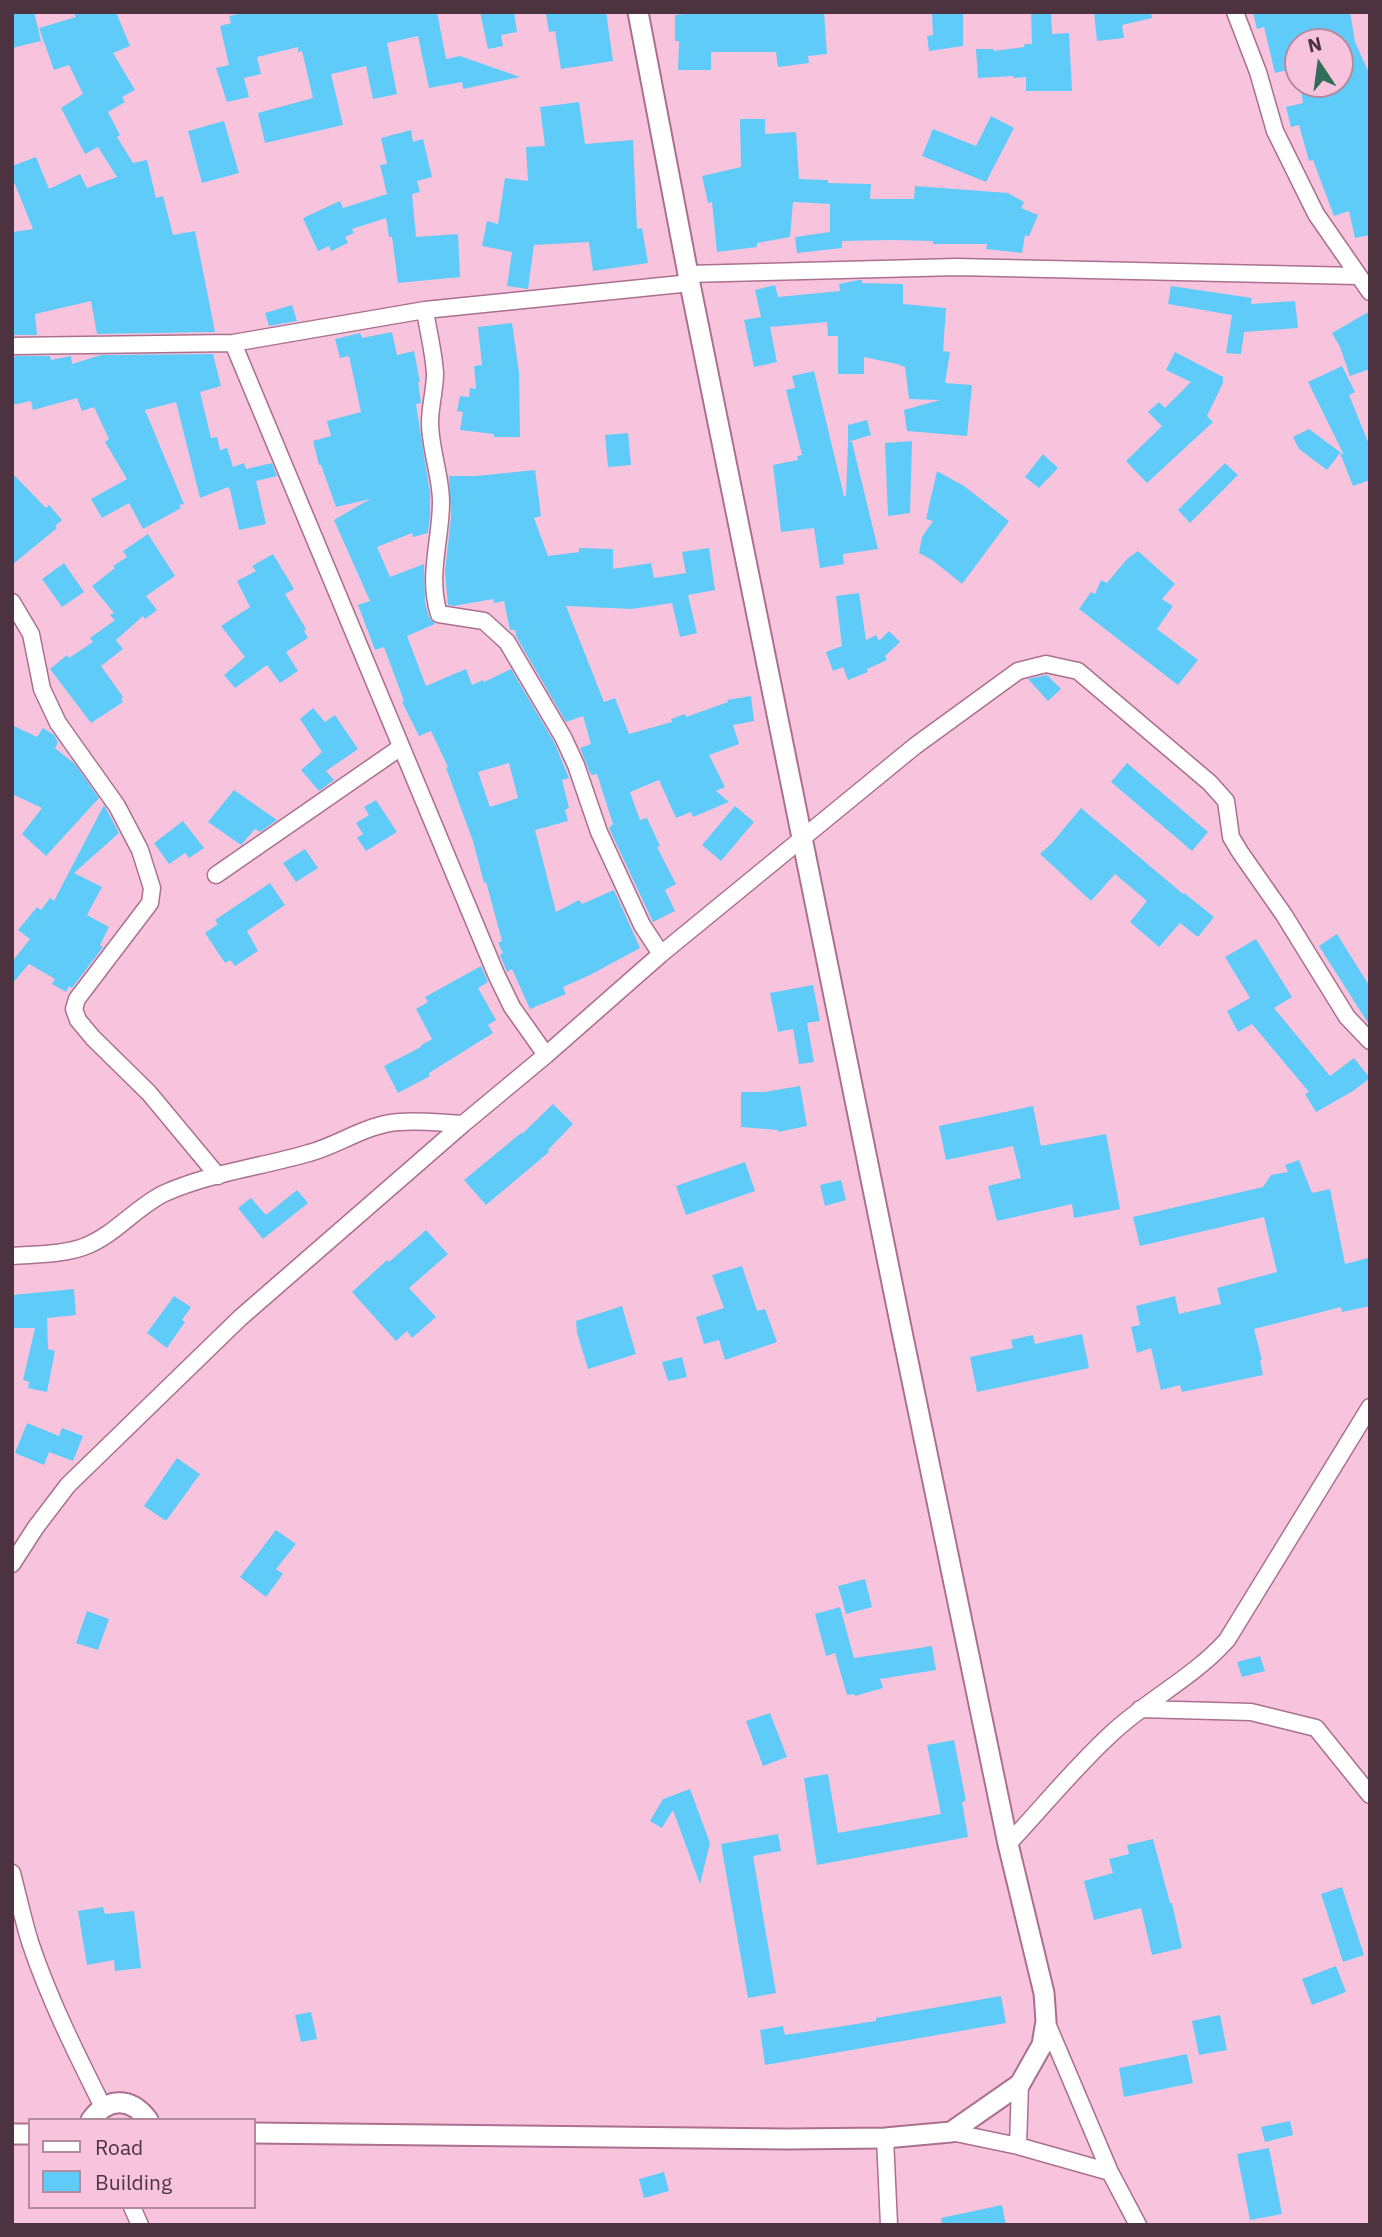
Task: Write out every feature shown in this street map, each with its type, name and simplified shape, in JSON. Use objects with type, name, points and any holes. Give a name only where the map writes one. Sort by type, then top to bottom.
[{"type":"street","points":[[638,12],[689,279],[1008,1844],[1044,1993],[1046,2021],[1042,2045],[1020,2084],[951,2132]]},
{"type":"street","points":[[1236,12],[1258,72],[1275,131],[1316,214],[1370,292]]},
{"type":"street","points":[[12,346],[233,343],[425,310],[689,279],[957,267],[1357,275]]},
{"type":"street","points":[[425,310],[435,374],[430,422],[441,499],[440,538],[435,551],[434,569],[435,602],[439,614],[484,621],[506,642],[563,737],[576,765],[599,832],[642,925],[661,954]]},
{"type":"street","points":[[233,343],[496,974],[512,1007],[546,1055]]},
{"type":"street","points":[[12,602],[31,634],[42,689],[58,723],[117,806],[140,850],[152,888],[150,903],[77,999],[74,1009],[78,1020],[93,1038],[149,1093],[218,1176]]},
{"type":"street","points":[[12,1564],[68,1485],[240,1318],[661,954],[915,746],[1018,671],[1046,664],[1077,670],[1210,783],[1226,801],[1231,836],[1240,852],[1284,915],[1347,1017],[1370,1041]]},
{"type":"street","points":[[216,875],[401,747]]},
{"type":"street","points":[[12,1255],[68,1251],[88,1245],[161,1195],[186,1184],[309,1153],[373,1128],[398,1122],[463,1124]]},
{"type":"street","points":[[1008,1844],[1110,1735],[1140,1709],[1215,1654],[1227,1640],[1370,1406]]},
{"type":"street","points":[[1140,1709],[1251,1712],[1316,1728],[1370,1795]]},
{"type":"street","points":[[12,1873],[29,1939],[97,2113],[115,2103],[128,2104],[140,2109],[147,2118]]},
{"type":"street","points":[[1046,2021],[1110,2172],[1138,2225]]},
{"type":"street","points":[[1018,2146],[1020,2084]]},
{"type":"street","points":[[256,2133],[885,2138],[951,2132],[1018,2146],[1110,2172]]},
{"type":"street","points":[[885,2138],[888,2225]]},
{"type":"street","points":[[133,2209],[140,2225]]},
{"type":"building","points":[[12,12],[34,12],[41,41],[12,48]]},
{"type":"building","points":[[73,12],[116,12],[130,46],[113,53],[135,90],[122,97],[125,102],[108,112],[120,135],[117,137],[133,163],[147,160],[156,198],[163,196],[173,235],[195,231],[215,332],[97,334],[91,301],[35,314],[37,335],[14,335],[12,232],[33,229],[12,177],[12,166],[36,157],[49,189],[80,174],[87,188],[117,177],[98,147],[85,154],[61,108],[83,94],[69,65],[54,70],[39,28],[76,17]]},
{"type":"building","points":[[247,12],[437,12],[446,59],[460,56],[520,77],[463,89],[462,82],[429,88],[418,36],[387,43],[397,94],[373,99],[366,66],[331,74],[343,125],[265,143],[258,113],[313,98],[302,51],[298,52],[298,47],[257,57],[261,74],[244,78],[249,97],[227,102],[216,68],[229,65],[220,26],[231,23],[229,16]]},
{"type":"building","points":[[480,12],[514,12],[517,32],[501,35],[503,46],[488,49]]},
{"type":"building","points":[[606,12],[613,61],[561,69],[555,31],[549,32],[546,14]]},
{"type":"building","points":[[707,12],[824,12],[827,54],[808,56],[809,63],[778,67],[776,52],[711,52],[711,70],[678,70],[679,41],[675,41],[675,15]]},
{"type":"building","points":[[1031,12],[1051,12],[1052,34],[1069,33],[1072,91],[1026,91],[1026,77],[978,78],[976,49],[994,51],[1032,44]]},
{"type":"building","points":[[1094,12],[1151,12],[1152,18],[1122,25],[1124,38],[1097,41]]},
{"type":"building","points":[[1253,12],[1350,12],[1353,28],[1284,28],[1284,71],[1275,73],[1264,27],[1257,29]]},
{"type":"building","points":[[932,13],[963,13],[963,46],[929,51],[927,36],[933,35]]},
{"type":"building","points":[[1354,36],[1370,75],[1370,235],[1355,238],[1349,211],[1334,216],[1313,160],[1309,161],[1299,125],[1291,127],[1286,107],[1303,103],[1302,98],[1354,98]]},
{"type":"building","points":[[579,102],[585,144],[633,140],[637,229],[642,228],[648,263],[593,271],[589,242],[534,245],[528,289],[507,286],[512,252],[482,246],[487,221],[498,224],[505,178],[528,181],[526,147],[545,146],[540,107]]},
{"type":"building","points":[[991,116],[1014,128],[986,182],[922,156],[933,129],[976,146]]},
{"type":"building","points":[[740,119],[765,119],[765,134],[796,132],[799,179],[871,184],[870,199],[914,199],[915,186],[1008,193],[1024,202],[1021,208],[1038,215],[1029,236],[1025,235],[1022,253],[986,249],[987,244],[933,244],[933,241],[892,240],[842,241],[842,248],[797,253],[795,237],[830,232],[830,204],[793,202],[790,237],[757,243],[757,247],[717,252],[712,202],[708,203],[702,176],[741,167]]},
{"type":"building","points":[[224,121],[239,173],[202,183],[188,131]]},
{"type":"building","points":[[411,130],[413,142],[423,139],[432,177],[417,181],[420,192],[412,194],[416,237],[458,234],[460,277],[398,283],[392,237],[389,237],[386,218],[352,229],[354,233],[345,237],[348,243],[331,251],[329,246],[318,251],[303,218],[340,201],[343,208],[387,194],[380,165],[387,164],[381,138]]},
{"type":"building","points":[[862,280],[862,283],[903,284],[903,304],[946,308],[943,351],[950,352],[945,383],[972,385],[967,436],[907,431],[904,410],[940,400],[909,399],[905,367],[897,364],[864,357],[864,374],[838,374],[838,336],[828,336],[827,322],[770,327],[777,362],[754,367],[744,320],[761,317],[755,290],[775,285],[778,297],[840,291],[839,284]]},
{"type":"building","points":[[1171,286],[1252,298],[1251,304],[1295,301],[1298,328],[1244,332],[1241,354],[1226,353],[1232,315],[1168,304]]},
{"type":"building","points":[[292,305],[297,321],[269,326],[265,313]]},
{"type":"building","points":[[1370,311],[1370,369],[1350,376],[1332,333]]},
{"type":"building","points":[[512,323],[519,372],[520,437],[494,437],[494,434],[460,430],[463,412],[457,411],[460,396],[469,397],[470,388],[476,389],[474,366],[482,365],[478,327]]},
{"type":"building","points":[[392,332],[397,355],[414,351],[420,382],[421,403],[416,404],[430,493],[428,533],[413,537],[412,533],[377,547],[390,577],[424,564],[425,602],[429,617],[435,624],[407,636],[426,686],[466,669],[472,685],[511,669],[554,742],[569,778],[562,780],[569,808],[565,810],[568,821],[535,830],[556,912],[579,900],[582,904],[614,890],[640,948],[563,987],[566,994],[530,1009],[512,969],[507,972],[500,955],[503,953],[498,943],[502,941],[486,882],[484,883],[473,841],[446,768],[448,767],[431,731],[419,736],[402,702],[404,701],[384,647],[375,650],[358,605],[370,601],[334,520],[370,499],[336,507],[319,465],[313,441],[331,436],[327,421],[361,412],[349,356],[340,358],[335,339],[360,333],[362,338]],"holes":[[[509,763],[518,798],[490,807],[478,772]]]},
{"type":"building","points":[[1175,352],[1223,377],[1223,383],[1207,416],[1213,422],[1147,483],[1126,461],[1162,426],[1148,412],[1159,402],[1165,408],[1191,382],[1166,370]]},
{"type":"building","points":[[213,354],[221,386],[200,392],[211,438],[217,437],[220,450],[227,448],[233,467],[244,463],[246,469],[272,463],[277,476],[256,481],[266,524],[239,530],[228,487],[200,498],[176,402],[145,410],[184,504],[143,529],[129,503],[102,518],[91,499],[127,479],[105,442],[109,439],[94,407],[82,411],[77,398],[33,410],[31,401],[12,405],[12,359],[16,356],[50,356],[51,360],[71,356],[72,364],[101,355]]},
{"type":"building","points":[[1342,366],[1355,392],[1349,395],[1370,447],[1370,480],[1353,486],[1340,453],[1327,470],[1299,449],[1293,437],[1309,429],[1344,455],[1308,382]]},
{"type":"building","points":[[814,371],[844,496],[848,442],[852,442],[878,549],[843,554],[844,564],[820,568],[814,528],[781,532],[773,465],[798,460],[797,456],[802,455],[786,390],[795,388],[792,376]]},
{"type":"building","points":[[867,420],[871,435],[848,442],[848,425]]},
{"type":"building","points":[[628,433],[631,465],[608,467],[605,435]]},
{"type":"building","points":[[912,441],[910,513],[888,516],[885,443]]},
{"type":"building","points":[[1043,454],[1058,468],[1039,488],[1025,477]]},
{"type":"building","points":[[1225,463],[1238,475],[1190,523],[1178,510]]},
{"type":"building","points":[[535,470],[541,516],[534,518],[548,556],[579,552],[579,548],[613,549],[613,569],[651,563],[654,578],[686,573],[682,552],[709,548],[715,590],[688,595],[697,633],[680,637],[672,603],[632,609],[566,606],[604,702],[615,698],[629,734],[672,722],[671,719],[685,714],[686,717],[728,702],[727,700],[751,696],[754,721],[733,725],[739,744],[709,755],[725,787],[716,791],[729,802],[693,817],[691,812],[676,818],[659,780],[630,792],[640,820],[647,818],[660,846],[657,847],[676,884],[665,890],[675,911],[653,922],[609,828],[613,824],[597,774],[590,773],[580,748],[591,744],[583,716],[566,722],[517,638],[515,630],[510,630],[504,601],[494,603],[493,599],[448,605],[445,572],[451,517],[449,476]]},
{"type":"building","points":[[937,471],[964,486],[1009,521],[962,584],[919,553],[922,537],[933,521],[926,519]]},
{"type":"building","points":[[12,473],[46,508],[49,505],[62,520],[55,526],[57,528],[12,565]]},
{"type":"building","points":[[148,534],[175,576],[146,596],[157,610],[145,619],[143,616],[116,640],[123,649],[101,666],[123,697],[123,702],[91,723],[50,669],[67,655],[69,658],[93,642],[90,638],[115,620],[110,615],[114,613],[92,586],[127,557],[123,551]]},
{"type":"building","points":[[1138,551],[1175,584],[1162,599],[1173,606],[1157,629],[1198,660],[1178,685],[1079,609],[1091,592],[1095,594],[1101,580],[1107,583],[1127,559]]},
{"type":"building","points":[[273,554],[294,589],[285,594],[306,629],[304,631],[308,638],[286,652],[298,671],[280,683],[267,665],[235,688],[224,675],[245,657],[221,626],[250,607],[237,581],[256,571],[252,566]]},
{"type":"building","points":[[64,563],[84,592],[62,607],[42,579]]},
{"type":"building","points":[[859,593],[866,640],[876,635],[879,641],[889,631],[900,642],[885,656],[887,660],[848,680],[843,667],[833,671],[826,652],[842,646],[836,596]]},
{"type":"building","points":[[1047,675],[1061,689],[1048,701],[1028,679]]},
{"type":"building","points":[[313,708],[325,722],[335,715],[358,749],[326,771],[334,780],[319,791],[301,770],[322,752],[300,719]]},
{"type":"building","points":[[12,725],[37,737],[43,728],[54,735],[58,742],[55,748],[75,764],[99,798],[46,856],[22,834],[42,808],[12,794]]},
{"type":"building","points":[[1127,763],[1208,832],[1192,851],[1111,782]]},
{"type":"building","points":[[234,790],[277,820],[260,832],[255,829],[241,845],[208,822]]},
{"type":"building","points":[[376,800],[397,832],[366,851],[357,838],[363,834],[356,823],[369,815],[364,807]]},
{"type":"building","points":[[104,805],[119,833],[74,873],[102,887],[87,915],[109,927],[100,945],[103,947],[66,992],[52,984],[55,979],[29,964],[12,984],[12,962],[30,939],[18,930],[37,907],[41,910],[50,898],[54,901]]},
{"type":"building","points":[[735,806],[754,822],[721,861],[702,845]]},
{"type":"building","points":[[1081,808],[1214,917],[1198,937],[1180,923],[1159,947],[1130,922],[1147,901],[1115,874],[1091,901],[1040,854]]},
{"type":"building","points":[[183,821],[204,848],[189,858],[185,853],[169,864],[154,843]]},
{"type":"building","points":[[305,849],[318,868],[296,882],[283,863]]},
{"type":"building","points":[[270,883],[285,905],[247,931],[258,951],[235,966],[230,960],[225,963],[205,933],[218,924],[215,920]]},
{"type":"building","points":[[1337,934],[1370,987],[1370,1026],[1319,946]]},
{"type":"building","points":[[1256,939],[1292,997],[1274,1008],[1330,1076],[1354,1058],[1370,1078],[1316,1112],[1305,1094],[1309,1092],[1252,1024],[1238,1032],[1227,1011],[1250,998],[1225,957]]},
{"type":"building","points":[[481,966],[488,982],[478,988],[496,1020],[488,1025],[493,1033],[429,1073],[430,1076],[398,1093],[384,1066],[432,1039],[416,1009],[428,1002],[425,997]]},
{"type":"building","points":[[813,985],[820,1021],[807,1023],[814,1062],[799,1064],[793,1029],[778,1032],[770,993]]},
{"type":"building","points":[[800,1086],[807,1126],[778,1132],[741,1127],[741,1092],[764,1092]]},
{"type":"building","points":[[553,1104],[573,1124],[549,1152],[486,1205],[464,1180],[522,1134]]},
{"type":"building","points":[[1033,1106],[1041,1146],[1106,1134],[1120,1209],[1074,1218],[1072,1204],[997,1221],[988,1186],[1021,1178],[1013,1146],[946,1160],[939,1126]]},
{"type":"building","points":[[1299,1160],[1312,1193],[1330,1189],[1345,1264],[1368,1258],[1370,1306],[1342,1312],[1341,1307],[1254,1329],[1263,1375],[1182,1392],[1180,1385],[1161,1390],[1151,1348],[1137,1353],[1131,1327],[1140,1325],[1136,1306],[1175,1296],[1179,1314],[1221,1304],[1217,1288],[1277,1272],[1264,1217],[1140,1246],[1133,1217],[1263,1187],[1271,1175],[1288,1172],[1285,1165]]},
{"type":"building","points":[[745,1162],[755,1191],[686,1215],[676,1186]]},
{"type":"building","points":[[841,1180],[846,1200],[825,1206],[820,1185]]},
{"type":"building","points":[[297,1190],[308,1203],[263,1239],[238,1208],[251,1198],[266,1215]]},
{"type":"building","points":[[426,1230],[448,1254],[409,1288],[436,1317],[412,1338],[407,1331],[396,1341],[352,1292]]},
{"type":"building","points":[[742,1266],[757,1311],[765,1309],[777,1342],[725,1360],[719,1340],[704,1344],[696,1317],[724,1308],[712,1275]]},
{"type":"building","points":[[74,1289],[76,1315],[47,1318],[48,1349],[55,1351],[47,1392],[28,1388],[29,1382],[23,1380],[35,1328],[12,1328],[12,1295]]},
{"type":"building","points":[[174,1296],[191,1307],[182,1320],[185,1322],[167,1348],[147,1333]]},
{"type":"building","points":[[622,1306],[636,1354],[588,1369],[576,1321]]},
{"type":"building","points":[[1082,1334],[1089,1368],[977,1392],[970,1357],[1013,1348],[1011,1340],[1033,1335],[1035,1344]]},
{"type":"building","points":[[682,1357],[687,1377],[668,1381],[662,1362]]},
{"type":"building","points":[[27,1423],[59,1436],[62,1428],[83,1436],[73,1461],[49,1452],[44,1465],[15,1453]]},
{"type":"building","points":[[177,1458],[200,1474],[166,1521],[144,1506]]},
{"type":"building","points":[[276,1530],[296,1544],[276,1569],[283,1574],[266,1597],[240,1577]]},
{"type":"building","points":[[865,1579],[872,1607],[846,1614],[838,1586]]},
{"type":"building","points":[[840,1607],[854,1658],[932,1646],[936,1670],[880,1679],[883,1688],[855,1696],[847,1695],[835,1653],[826,1656],[815,1614]]},
{"type":"building","points":[[87,1611],[109,1619],[98,1650],[76,1643]]},
{"type":"building","points":[[1260,1656],[1265,1671],[1242,1677],[1237,1662]]},
{"type":"building","points":[[770,1713],[787,1757],[763,1766],[746,1721]]},
{"type":"building","points":[[954,1740],[966,1801],[962,1802],[968,1837],[817,1865],[804,1778],[828,1774],[838,1833],[941,1814],[927,1745]]},
{"type":"building","points":[[690,1789],[710,1843],[700,1884],[673,1810],[662,1828],[650,1821],[663,1799]]},
{"type":"building","points":[[778,1834],[781,1851],[753,1856],[776,1993],[748,1998],[721,1844]]},
{"type":"building","points":[[1153,1839],[1182,1948],[1152,1955],[1141,1908],[1094,1920],[1084,1881],[1113,1873],[1109,1859],[1129,1854],[1127,1845]]},
{"type":"building","points":[[1342,1887],[1364,1955],[1343,1962],[1321,1894]]},
{"type":"building","points":[[103,1907],[105,1914],[134,1911],[141,1968],[115,1971],[114,1960],[87,1965],[78,1911]]},
{"type":"building","points":[[1336,1966],[1346,1992],[1312,2005],[1302,1979]]},
{"type":"building","points":[[1001,1996],[1006,2023],[765,2065],[760,2030],[783,2026],[785,2035],[876,2021],[876,2018]]},
{"type":"building","points":[[311,2012],[317,2039],[301,2042],[295,2015]]},
{"type":"building","points":[[1220,2015],[1227,2050],[1199,2055],[1192,2021]]},
{"type":"building","points":[[1187,2054],[1193,2083],[1124,2097],[1119,2068]]},
{"type":"building","points":[[1290,2121],[1293,2135],[1265,2142],[1261,2127]]},
{"type":"building","points":[[1269,2148],[1282,2214],[1250,2220],[1237,2154]]},
{"type":"building","points":[[664,2172],[669,2191],[644,2198],[639,2179]]},
{"type":"building","points":[[1002,2205],[1006,2225],[942,2225],[941,2218]]}]
